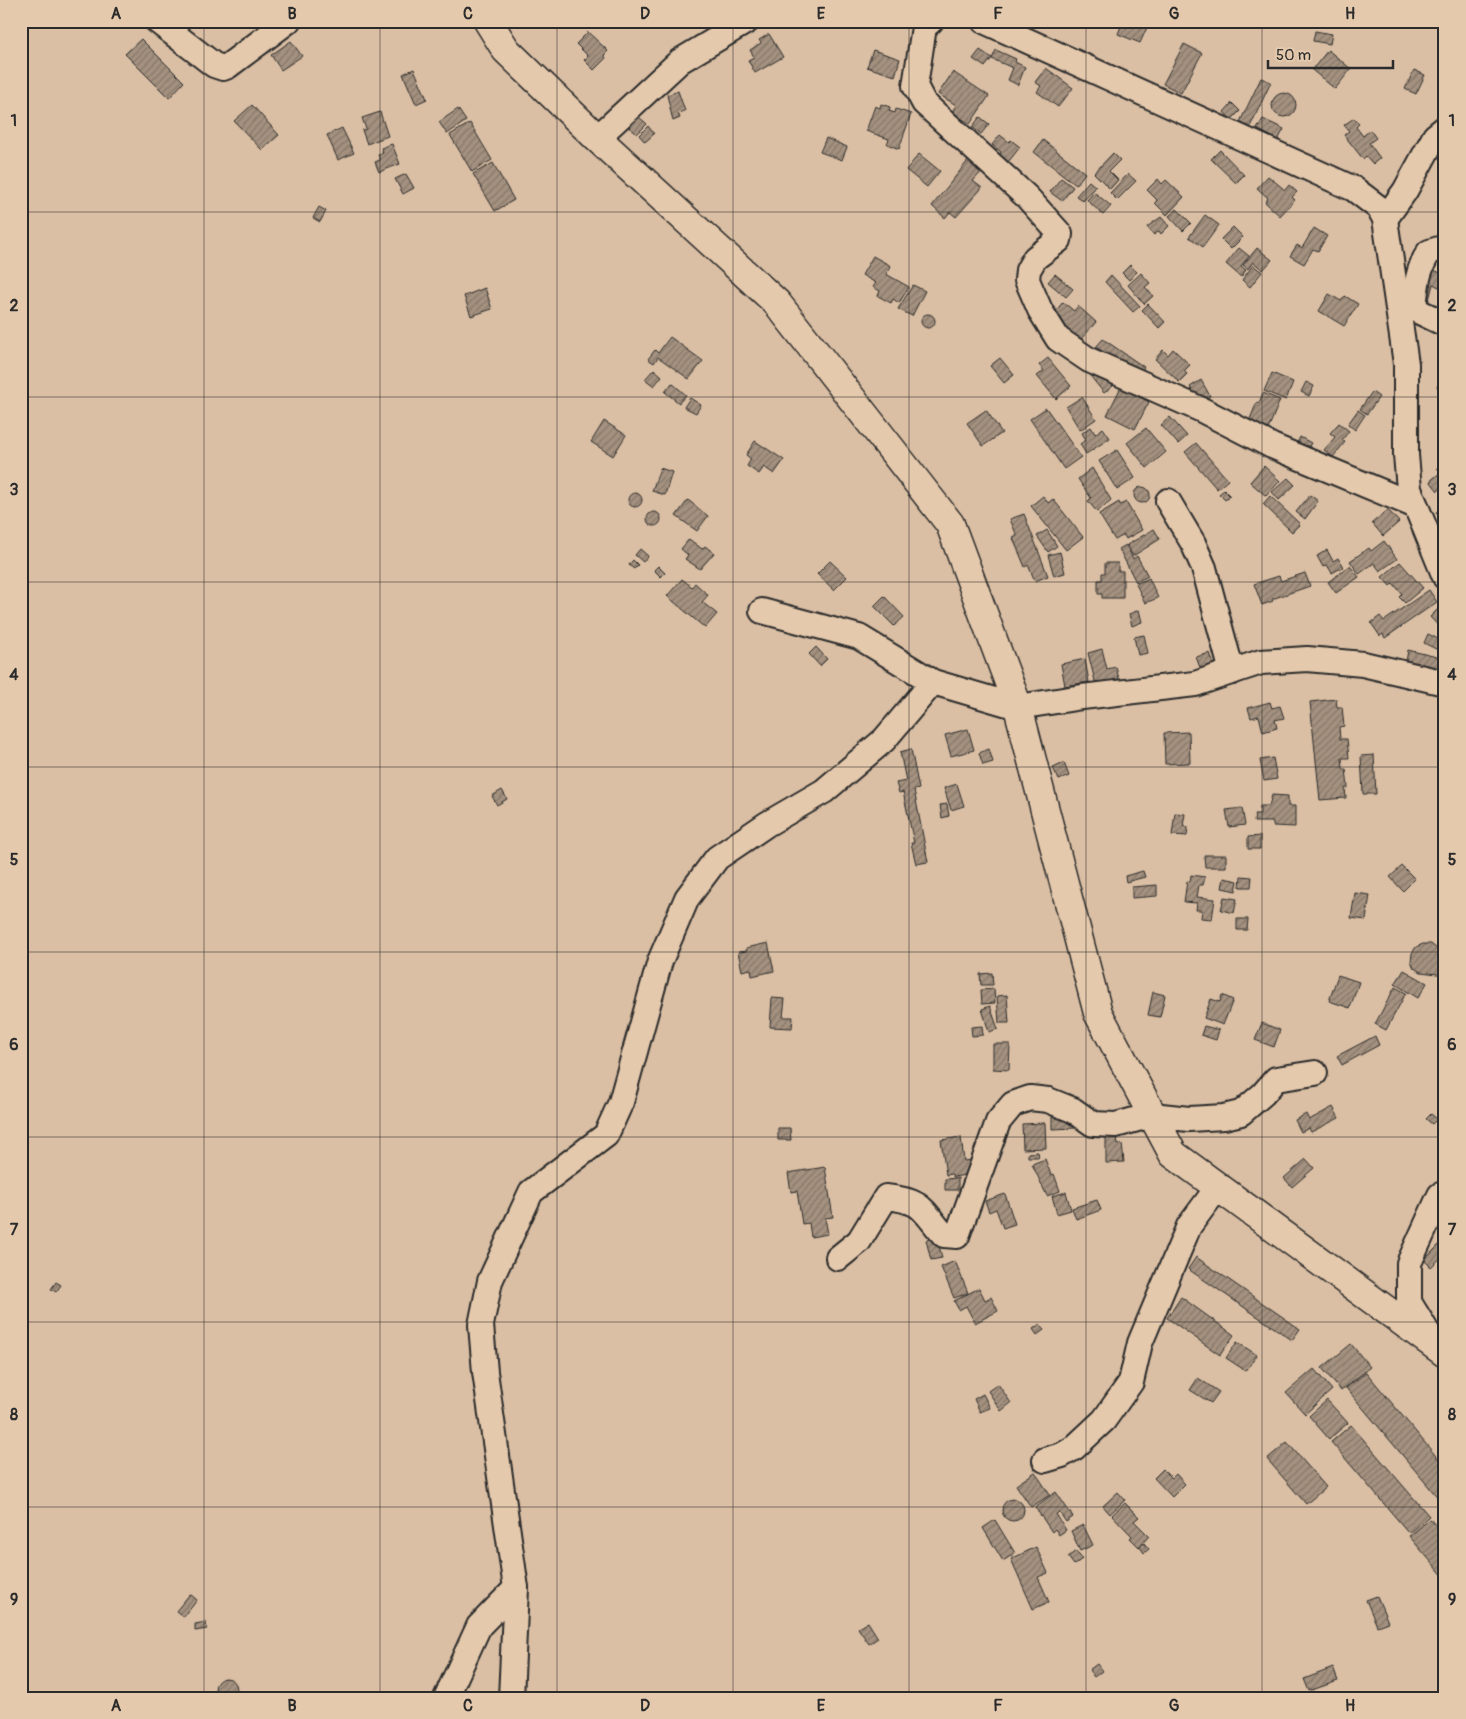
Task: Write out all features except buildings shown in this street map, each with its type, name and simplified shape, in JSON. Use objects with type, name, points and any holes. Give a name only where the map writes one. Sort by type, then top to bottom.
[{"type":"main road","points":[[488,21],[506,50],[596,138],[777,303],[950,524],[1018,707],[1098,1013],[1173,1154],[1441,1351]]},
{"type":"street","points":[[157,21],[214,65],[222,68],[228,66],[288,21]]},
{"type":"street","points":[[596,138],[680,61],[747,21]]},
{"type":"street","points":[[931,21],[924,27],[915,86],[924,103],[1026,197],[1060,234],[1059,240],[1035,258],[1028,270],[1028,280],[1040,310],[1058,340],[1089,360],[1202,410],[1272,446],[1416,506]]},
{"type":"street","points":[[984,21],[1354,189],[1379,208],[1385,219],[1406,305],[1406,454],[1409,489],[1445,577]]},
{"type":"street","points":[[1385,219],[1405,191],[1435,136],[1445,128]]},
{"type":"street","points":[[1406,305],[1421,264],[1429,252],[1445,247]]},
{"type":"street","points":[[1406,305],[1445,324]]},
{"type":"street","points":[[1168,501],[1194,543],[1204,568],[1232,672]]},
{"type":"street","points":[[762,610],[859,638],[933,682],[1018,707],[1082,697],[1195,684],[1261,662],[1307,659],[1363,664],[1445,683]]},
{"type":"street","points":[[511,1698],[516,1588],[485,1372],[481,1326],[490,1281],[531,1192],[606,1135],[621,1102],[660,962],[687,898],[717,858],[767,824],[824,791],[884,740],[933,682]]},
{"type":"street","points":[[838,1258],[860,1241],[886,1197],[903,1199],[923,1207],[944,1235],[957,1236],[998,1122],[1013,1104],[1030,1098],[1048,1100],[1073,1110],[1093,1124],[1116,1125],[1152,1114],[1189,1119],[1224,1117],[1241,1113],[1263,1094],[1276,1079],[1315,1073]]},
{"type":"street","points":[[1045,1460],[1062,1455],[1074,1448],[1104,1420],[1131,1382],[1140,1343],[1188,1226],[1218,1187]]},
{"type":"street","points":[[1440,1195],[1409,1263],[1409,1302],[1441,1351]]},
{"type":"street","points":[[446,1698],[479,1626],[516,1588]]}]
